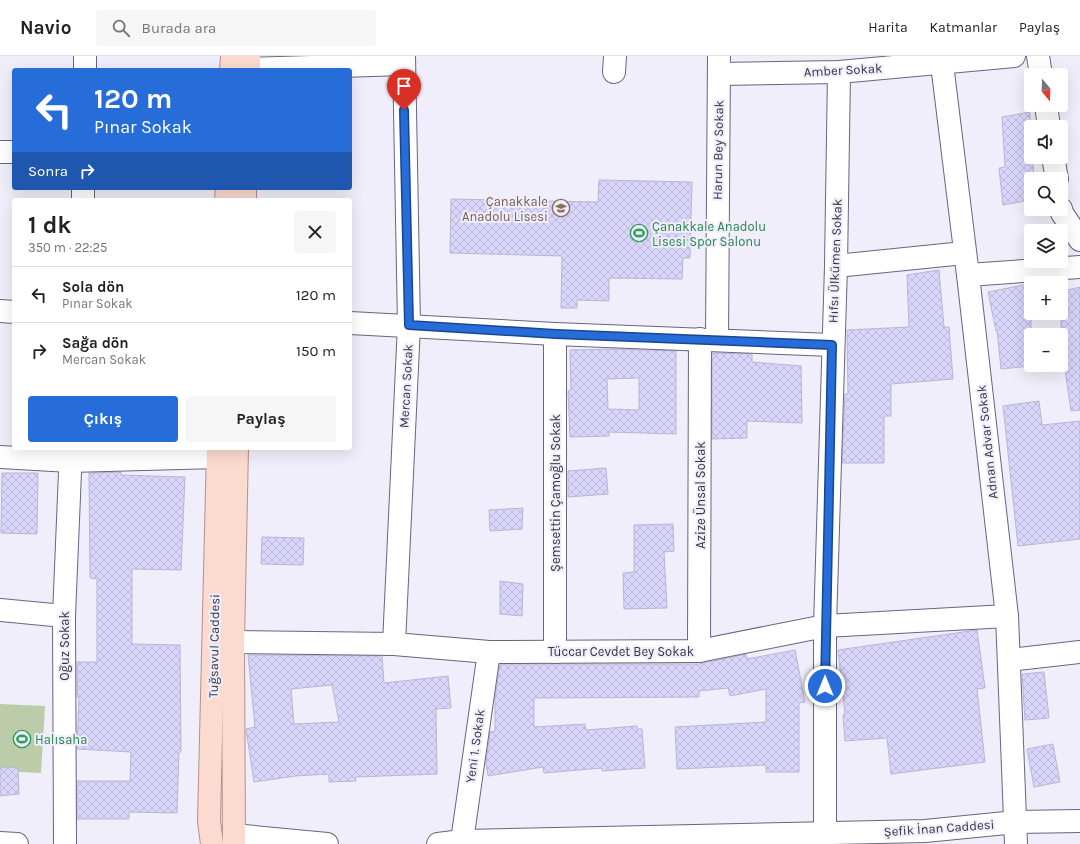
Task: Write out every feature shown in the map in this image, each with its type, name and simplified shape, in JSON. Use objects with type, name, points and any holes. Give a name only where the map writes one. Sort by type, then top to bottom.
[{"type":"main road","points":[[232,56],[245,66]]},
{"type":"main road","points":[[224,451],[233,642],[234,839]]},
{"type":"main road","name":"Tuğsavul Caddesi","points":[[212,844],[209,821],[224,451]]},
{"type":"street","points":[[85,56],[85,68]]},
{"type":"street","name":"Amber Sokak","points":[[719,65],[839,72],[863,63],[942,64],[1014,56]]},
{"type":"street","points":[[1038,56],[1040,68]]},
{"type":"street","points":[[245,66],[404,60]]},
{"type":"street","name":"Mercan Sokak","points":[[394,644],[409,325],[404,60]]},
{"type":"street","name":"Adnan Advar Sokak","points":[[942,64],[1007,616],[1016,844]]},
{"type":"street","name":"Harun Bey Sokak","points":[[709,339],[719,65]]},
{"type":"street","name":"Hıfsı Ülkümen Sokak","points":[[825,834],[825,626],[832,345],[836,266],[839,72]]},
{"type":"street","points":[[0,152],[12,152]]},
{"type":"street","points":[[1064,216],[1080,240]]},
{"type":"street","points":[[836,266],[964,253]]},
{"type":"street","points":[[968,275],[1080,267]]},
{"type":"street","points":[[0,311],[12,312]]},
{"type":"street","points":[[352,323],[556,334],[832,345]]},
{"type":"street","name":"Şemsettin Çamoğlu Sokak","points":[[555,652],[556,334]]},
{"type":"street","name":"Azize Ünsal Sokak","points":[[699,651],[709,339]]},
{"type":"street","points":[[0,457],[224,451]]},
{"type":"street","name":"Oğuz Sokak","points":[[65,844],[64,616],[70,454]]},
{"type":"street","points":[[0,610],[64,616]]},
{"type":"street","name":"Tüccar Cevdet Bey Sokak","points":[[233,642],[394,644],[489,652],[699,651],[825,626],[1007,616]]},
{"type":"street","name":"Yeni 1. Sokak","points":[[462,841],[489,652]]},
{"type":"street","points":[[1009,660],[1080,652]]},
{"type":"street","name":"Şefik İnan Caddesi","points":[[438,844],[462,841],[748,839],[825,834],[925,831],[1016,822],[1080,821]]},
{"type":"street","points":[[234,839],[327,844]]},
{"type":"street","points":[[0,843],[17,844]]},
{"type":"green space","name":"Halısaha","points":[[0,704],[45,706],[41,773],[0,771]]},
{"type":"building","points":[[1030,112],[1030,120],[1024,120],[1024,164],[1033,164],[1034,172],[1024,172],[1024,201],[1003,205],[999,168],[1005,167],[1002,117]]},
{"type":"building","points":[[599,180],[692,182],[690,258],[683,258],[682,279],[609,278],[609,301],[577,300],[577,308],[561,308],[562,256],[450,253],[451,199],[598,202]]},
{"type":"building","points":[[939,270],[944,327],[949,327],[953,379],[891,384],[891,416],[884,416],[884,463],[842,463],[845,394],[848,394],[847,330],[909,327],[907,275]]},
{"type":"building","points":[[1024,285],[1024,320],[1031,320],[1031,328],[1024,328],[1024,367],[1001,369],[997,330],[996,331],[988,292]]},
{"type":"building","points":[[1080,287],[1080,410],[1071,411],[1065,372],[1068,372],[1068,328],[1061,328],[1061,320],[1068,320],[1068,290]]},
{"type":"building","points":[[611,349],[676,351],[676,434],[609,432],[609,436],[570,437],[568,391],[571,390],[570,350]],"holes":[[[639,378],[639,410],[608,409],[607,379]]]},
{"type":"building","points":[[712,353],[752,354],[752,362],[801,366],[802,423],[747,421],[747,438],[712,439]]},
{"type":"building","points":[[1039,401],[1042,425],[1080,421],[1080,539],[1018,546],[1003,406]]},
{"type":"building","points":[[606,468],[608,494],[568,497],[568,471]]},
{"type":"building","points":[[121,472],[121,475],[185,477],[181,570],[132,569],[132,644],[180,645],[181,752],[179,752],[177,813],[129,812],[129,819],[77,819],[77,781],[130,781],[131,752],[77,749],[79,697],[77,697],[77,662],[97,662],[97,579],[90,578],[89,473]]},
{"type":"building","points":[[2,473],[38,473],[37,534],[1,533]]},
{"type":"building","points":[[523,508],[522,529],[490,531],[489,510]]},
{"type":"building","points":[[673,524],[674,551],[664,552],[667,608],[624,609],[623,573],[634,572],[634,525]]},
{"type":"building","points":[[262,537],[304,538],[303,565],[261,564]]},
{"type":"building","points":[[500,581],[523,584],[522,616],[500,614]]},
{"type":"building","points":[[977,630],[985,688],[977,689],[985,762],[891,774],[887,738],[845,741],[843,715],[845,714],[838,650]]},
{"type":"building","points":[[795,650],[805,702],[799,703],[799,772],[766,772],[766,765],[677,769],[675,727],[766,722],[766,689],[730,696],[728,688],[699,691],[699,697],[534,698],[534,727],[585,724],[586,730],[637,726],[637,729],[642,729],[645,768],[602,771],[602,768],[544,773],[543,767],[488,776],[486,763],[490,732],[495,731],[495,699],[500,664],[699,664],[746,654],[747,659]]},
{"type":"building","points":[[248,655],[382,656],[384,683],[448,676],[451,708],[436,709],[437,774],[355,777],[356,781],[329,782],[329,774],[295,776],[254,782],[246,729],[255,727]],"holes":[[[332,685],[339,722],[294,724],[291,689]]]},
{"type":"building","points":[[1044,672],[1049,718],[1025,720],[1022,674]]},
{"type":"building","points":[[1053,744],[1060,782],[1034,787],[1027,749]]},
{"type":"building","points":[[18,767],[19,794],[0,796],[0,768]]},
{"type":"place","name":"Çanakkale Anadolu Lisesi","points":[[561,208]]},
{"type":"place","name":"Çanakkale Anadolu Lisesi Spor Salonu","points":[[639,233]]},
{"type":"place","name":"Halısaha","points":[[22,739]]},
{"type":"route","points":[[404,110],[409,325],[556,334],[832,345],[825,626],[825,686]]}]
